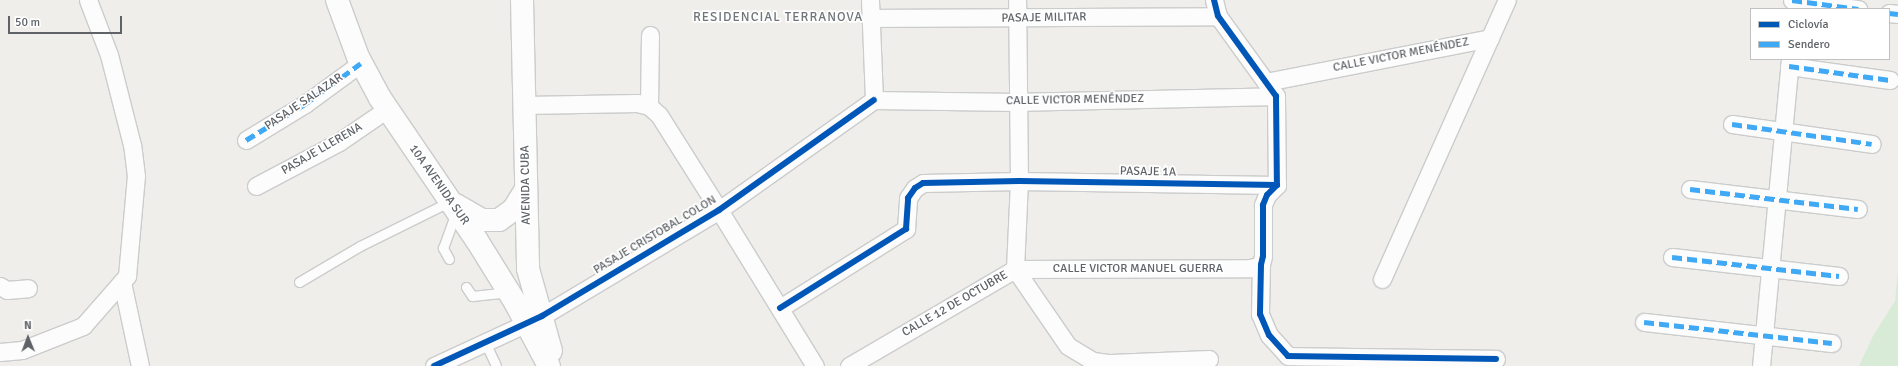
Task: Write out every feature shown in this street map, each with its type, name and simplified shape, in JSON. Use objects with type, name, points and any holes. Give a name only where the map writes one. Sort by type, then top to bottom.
[{"type":"main road","name":"10A AVENIDA SUR","points":[[338,0],[361,63],[387,109],[454,205],[509,292],[534,319],[549,366]]},
{"type":"main road","name":"AVENIDA CUBA","points":[[522,0],[528,270],[534,319],[553,366]]},
{"type":"main road","points":[[454,205],[482,220],[500,220],[513,210],[526,189]]},
{"type":"street","points":[[0,352],[22,350],[83,326],[127,276],[133,229],[136,176],[132,145],[109,55],[88,0]]},
{"type":"street","points":[[870,0],[874,100]]},
{"type":"street","name":"CALLE 12 DE OCTUBRE","points":[[849,366],[1015,269],[1018,181],[1017,0]]},
{"type":"street","points":[[1382,279],[1508,0]]},
{"type":"street","points":[[1792,0],[1851,8]]},
{"type":"street","points":[[1216,8],[1276,96],[1277,185],[1266,195],[1264,205],[1263,256],[1261,265],[1260,314],[1270,336],[1288,356],[1451,362],[1496,359]]},
{"type":"street","name":"PASAJE MILITAR","points":[[870,18],[1017,18],[1216,8]]},
{"type":"street","points":[[649,106],[650,35]]},
{"type":"street","name":"CALLE VICTOR MENÉNDEZ","points":[[1266,82],[1490,38]]},
{"type":"street","points":[[1761,366],[1789,62],[1890,80]]},
{"type":"street","name":"PASAJE SALAZAR","points":[[246,140],[305,104],[361,63]]},
{"type":"street","name":"CALLE VICTOR MENÉNDEZ","points":[[874,100],[1017,102],[1276,96]]},
{"type":"street","name":"PASAJE CRISTOBAL COLON","points":[[434,366],[534,319],[720,210],[874,100]]},
{"type":"street","points":[[524,105],[637,104],[649,106],[659,115],[720,210],[815,366]]},
{"type":"street","name":"PASAJE LLERENA","points":[[256,186],[339,142],[387,109]]},
{"type":"street","points":[[1732,124],[1872,144]]},
{"type":"street","name":"PASAJE 1A","points":[[780,308],[906,229],[908,198],[915,188],[923,183],[1018,181],[1277,185]]},
{"type":"street","points":[[1690,190],[1858,209]]},
{"type":"street","points":[[1672,257],[1839,276]]},
{"type":"street","name":"CALLE VICTOR MANUEL GUERRA","points":[[1015,269],[1250,268],[1261,265]]},
{"type":"street","points":[[1015,269],[1068,346],[1093,362],[1110,363],[1209,359]]},
{"type":"street","points":[[122,282],[140,366]]},
{"type":"street","points":[[0,286],[7,290],[28,288]]},
{"type":"street","points":[[1644,322],[1832,343]]},
{"type":"lane","points":[[449,259],[443,248],[454,205]]},
{"type":"lane","points":[[299,282],[360,246],[454,205]]},
{"type":"lane","points":[[466,288],[472,296],[509,292]]},
{"type":"lane","points":[[485,342],[496,366]]},
{"type":"green space","points":[[1898,270],[1898,366],[1859,366],[1873,336],[1895,301]]},
{"type":"marked path","points":[[1792,0],[1851,8]]},
{"type":"marked path","points":[[1890,13],[1898,14]]},
{"type":"marked path","points":[[246,140],[305,104],[361,63]]},
{"type":"marked path","points":[[1789,66],[1890,80]]},
{"type":"marked path","points":[[1732,124],[1872,144]]},
{"type":"marked path","points":[[1690,189],[1858,209]]},
{"type":"marked path","points":[[1672,257],[1839,276]]},
{"type":"marked path","points":[[1644,322],[1832,343]]},
{"type":"cycle path","points":[[1214,0],[1218,16],[1276,96],[1277,185],[1267,195],[1263,205],[1263,256],[1261,265],[1260,314],[1269,335],[1288,356],[1496,359]]},
{"type":"cycle path","points":[[434,366],[542,316],[719,210],[874,100]]},
{"type":"cycle path","points":[[780,308],[906,229],[908,198],[915,188],[923,183],[1019,181],[1277,185]]},
{"type":"district","name":"RESIDENCIAL TERRANOVA","points":[[778,17]]}]
